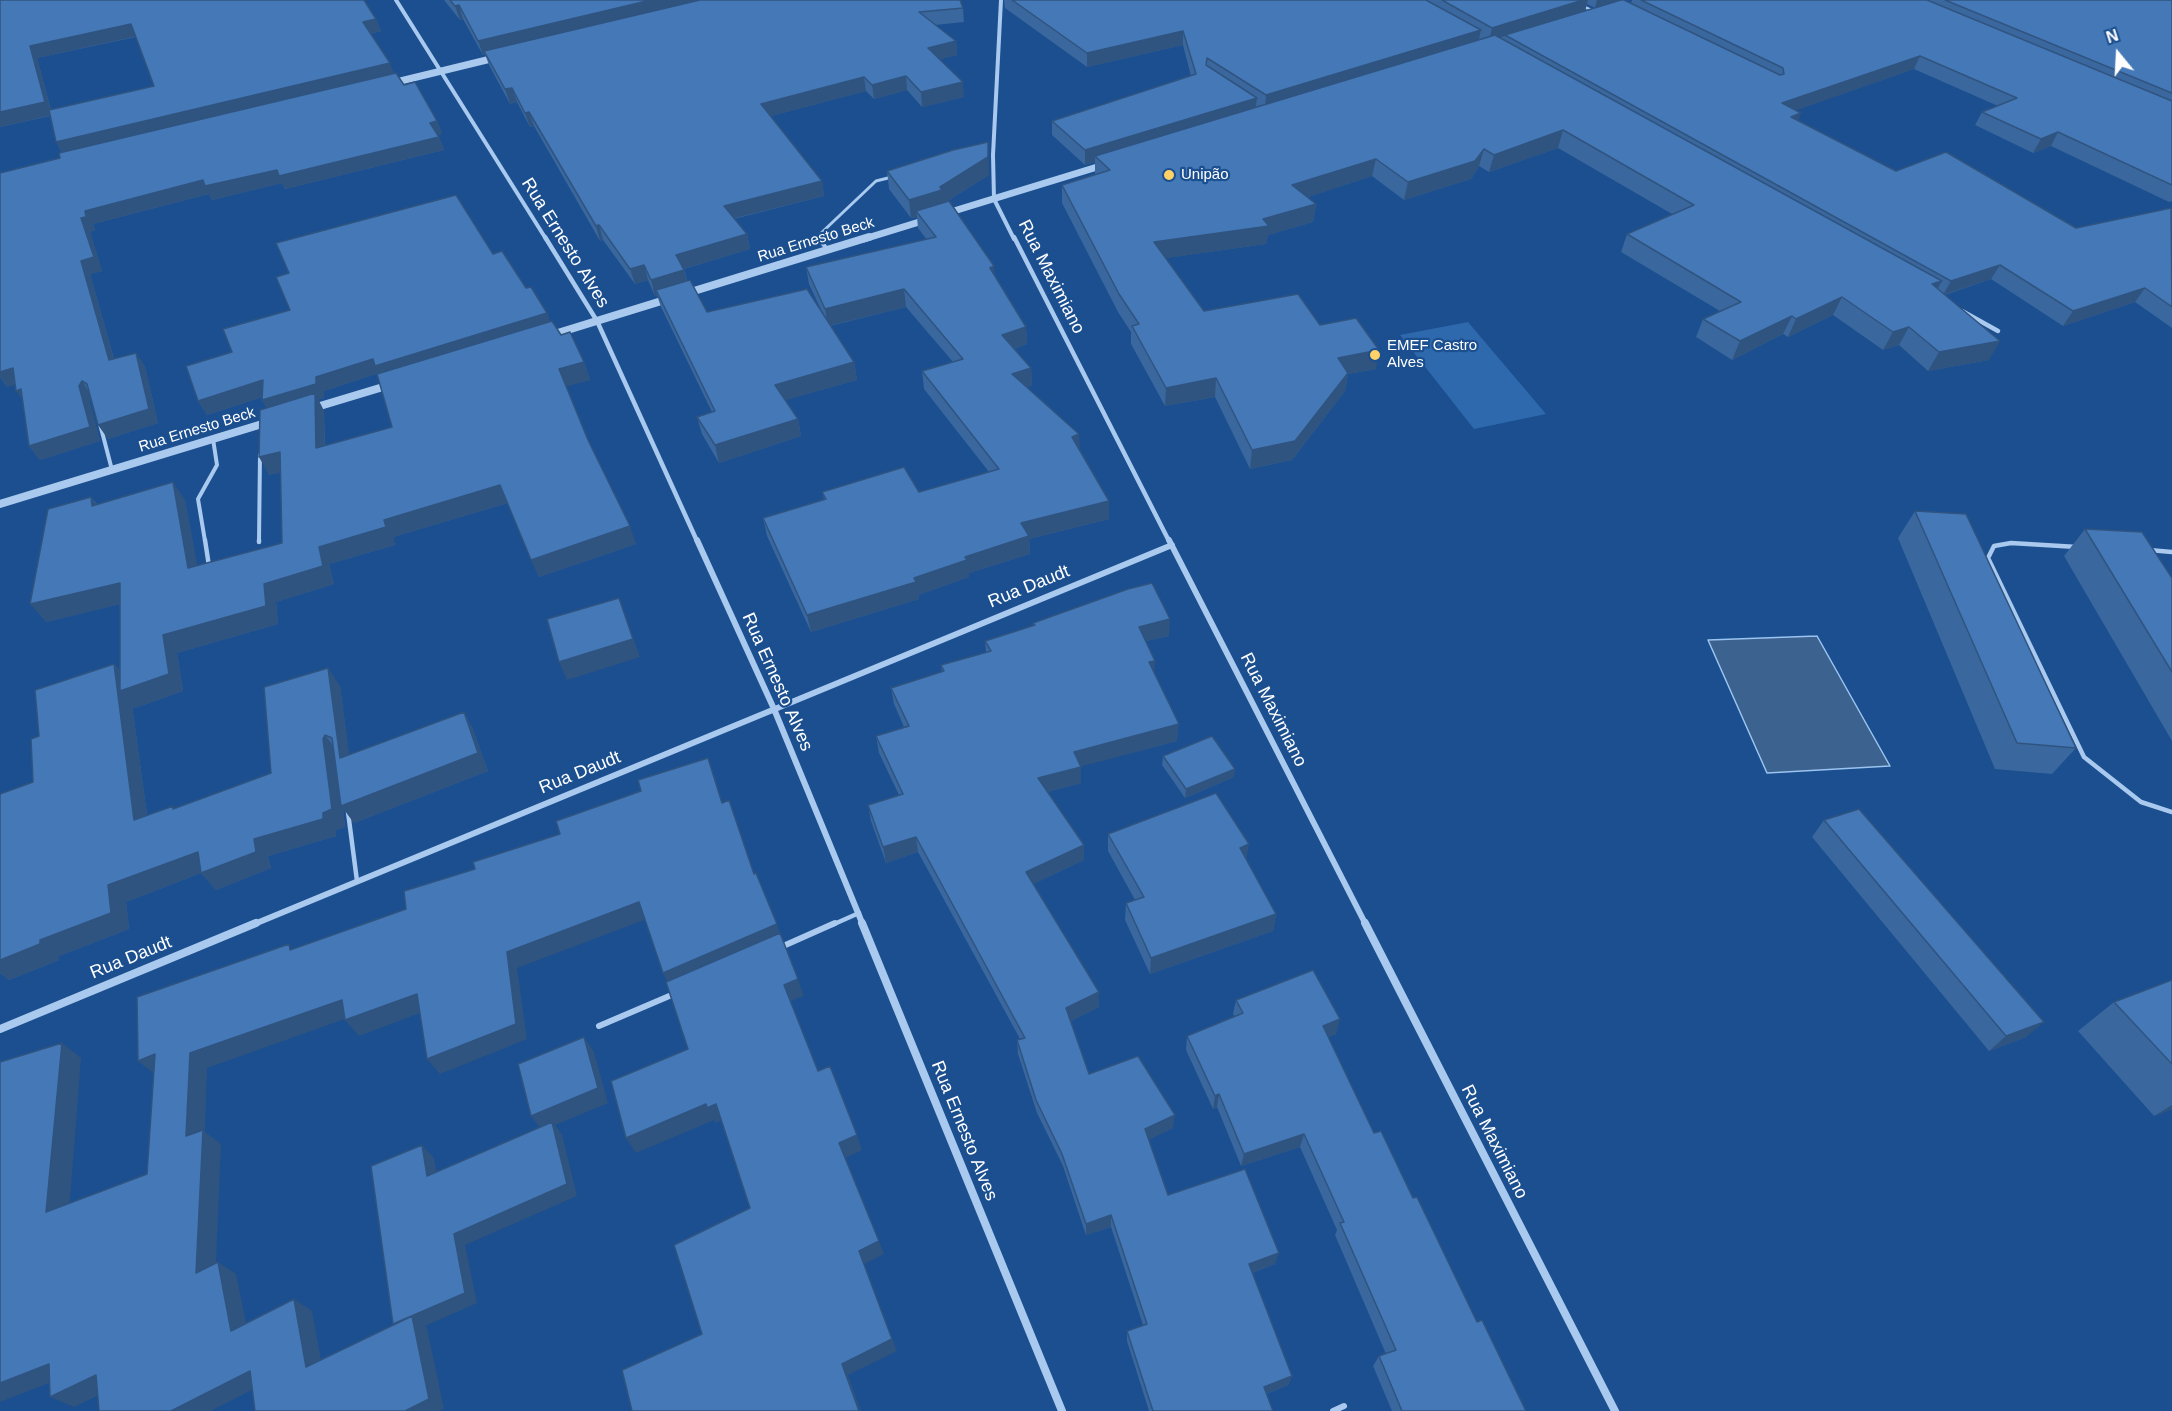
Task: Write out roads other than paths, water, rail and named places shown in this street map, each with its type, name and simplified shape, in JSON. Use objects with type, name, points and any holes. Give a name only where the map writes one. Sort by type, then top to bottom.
[{"type":"street","name":"Rua Ernesto Alves","points":[[396,0],[597,321],[774,709],[1062,1411]]},
{"type":"street","name":"Rua Maximiano","points":[[1001,0],[993,155],[994,199],[1615,1411]]},
{"type":"street","points":[[1586,17],[1607,10]]},
{"type":"street","points":[[383,85],[509,55]]},
{"type":"street","name":"Rua Ernesto Beck","points":[[541,338],[1118,161]]},
{"type":"street","points":[[1957,308],[1998,331]]},
{"type":"street","points":[[305,411],[406,380]]},
{"type":"street","name":"Rua Ernesto Beck","points":[[0,504],[282,418]]},
{"type":"street","name":"Rua Daudt","points":[[0,1029],[1172,545]]},
{"type":"lane","points":[[1570,0],[1597,13]]},
{"type":"lane","points":[[985,156],[993,155]]},
{"type":"lane","points":[[828,250],[817,237],[876,181],[899,176]]},
{"type":"lane","points":[[98,419],[112,470]]},
{"type":"lane","points":[[260,424],[260,436]]},
{"type":"lane","points":[[211,578],[198,499],[217,465],[213,439]]},
{"type":"lane","points":[[259,543],[260,448]]},
{"type":"lane","points":[[2081,547],[2011,543],[1994,546],[1988,558],[2084,757],[2141,802],[2172,812]]},
{"type":"lane","points":[[2140,550],[2172,552]]},
{"type":"lane","points":[[2152,551],[2157,558]]},
{"type":"lane","points":[[346,801],[357,881]]},
{"type":"lane","points":[[772,951],[859,914]]},
{"type":"lane","points":[[599,1026],[686,988]]},
{"type":"lane","points":[[1333,1411],[1344,1406]]},
{"type":"place","name":"Unipão","points":[[1169,175]]},
{"type":"place","name":"EMEF Castro Alves","points":[[1375,355]]}]
